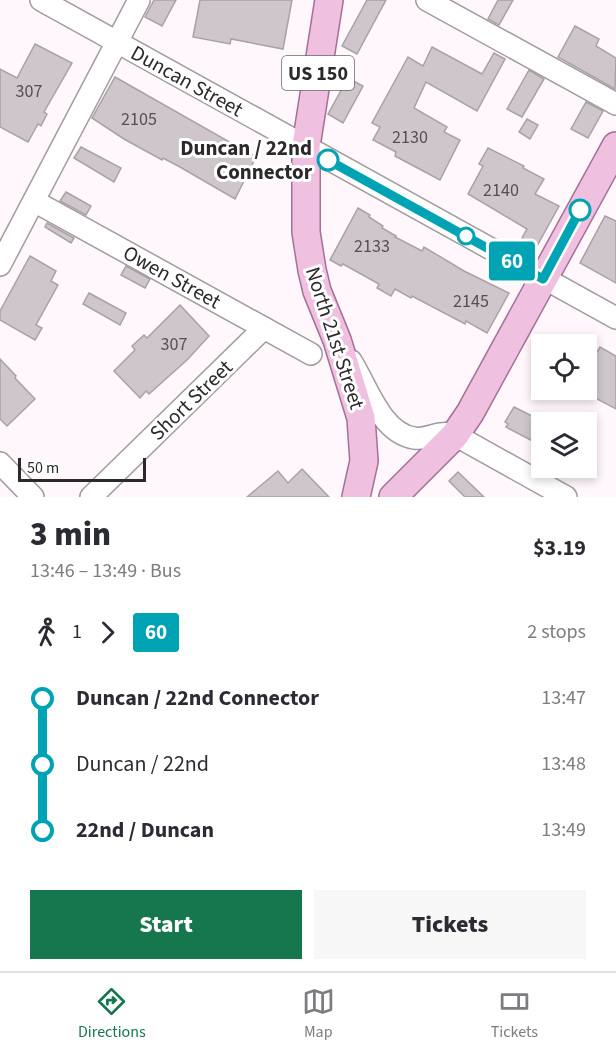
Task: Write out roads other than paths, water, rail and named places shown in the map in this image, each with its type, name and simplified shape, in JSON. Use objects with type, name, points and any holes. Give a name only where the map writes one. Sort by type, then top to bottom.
[{"type":"main road","name":"North 21st Street","points":[[329,0],[306,146],[305,199],[308,248],[317,291],[337,340],[361,418],[364,461],[356,497]]},
{"type":"main road","points":[[393,497],[455,435],[470,413],[616,146]]},
{"type":"street","name":"Duncan Street","points":[[41,0],[616,318]]},
{"type":"street","points":[[0,265],[139,0]]},
{"type":"street","points":[[427,0],[616,104]]},
{"type":"street","name":"Owen Street","points":[[34,201],[311,354]]},
{"type":"street","name":"Short Street","points":[[91,497],[264,328]]},
{"type":"street","points":[[337,340],[359,374],[384,421],[400,434],[413,438],[442,434],[455,435],[566,497]]},
{"type":"street","points":[[0,463],[33,497]]},
{"type":"place","name":"Duncan / 22nd Connector","points":[[328,160]]}]
